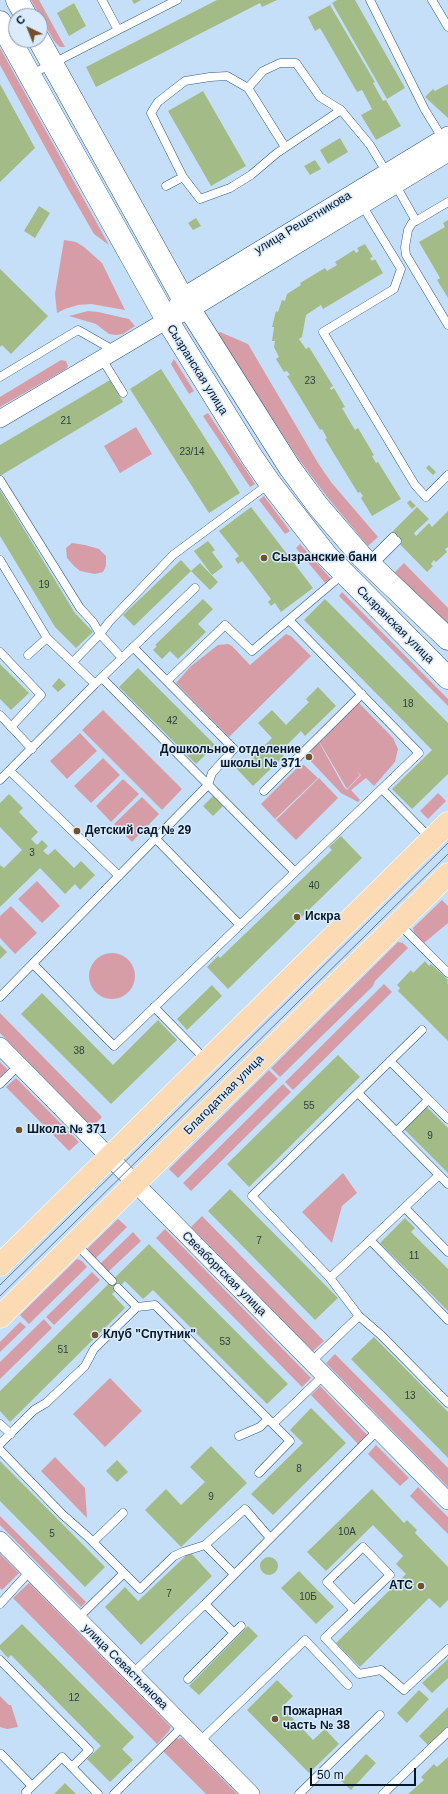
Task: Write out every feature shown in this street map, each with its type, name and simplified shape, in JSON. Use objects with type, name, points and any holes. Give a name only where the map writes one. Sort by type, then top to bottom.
[{"type":"main road","points":[[0,1265],[448,823]]},
{"type":"main road","name":"Благодатная улица","points":[[0,1317],[448,874]]},
{"type":"street","name":"Сызранская улица","points":[[0,22],[166,320],[237,434],[270,483],[312,538],[343,574],[448,678]]},
{"type":"street","points":[[44,48],[186,303],[290,468],[318,506],[370,564],[448,639]]},
{"type":"street","name":"улица Решетникова","points":[[0,419],[166,320],[186,303],[447,144]]},
{"type":"street","name":"улица Решетникова","points":[[186,303],[362,205],[391,179]]},
{"type":"street","points":[[237,434],[243,425],[258,419]]},
{"type":"street","name":"Свеаборгская улица","points":[[0,1046],[448,1500]]},
{"type":"street","name":"улица Севастьянова","points":[[0,1540],[251,1794]]},
{"type":"lane","points":[[102,0],[118,30]]},
{"type":"lane","points":[[30,76],[52,63],[177,0]]},
{"type":"lane","points":[[370,0],[425,110],[447,144]]},
{"type":"lane","points":[[432,0],[448,27]]},
{"type":"lane","points":[[248,88],[263,71],[280,63],[296,63],[320,97],[341,110],[370,145],[416,221]]},
{"type":"lane","points":[[285,147],[248,88],[227,76],[210,77],[186,82],[158,102],[151,113],[183,177],[200,199],[230,188],[251,175],[285,147],[341,110]]},
{"type":"lane","points":[[166,186],[183,177]]},
{"type":"lane","points":[[448,202],[412,223],[408,230],[405,247],[406,255],[448,325]]},
{"type":"lane","points":[[362,205],[401,269],[399,276],[394,289],[322,332],[415,485],[426,496],[448,475]]},
{"type":"lane","points":[[0,377],[78,330],[109,355],[123,393]]},
{"type":"lane","points":[[0,480],[80,608],[93,622],[100,634],[122,658]]},
{"type":"lane","points":[[73,662],[173,555],[270,483]]},
{"type":"lane","points":[[370,564],[395,539]]},
{"type":"lane","points":[[0,560],[47,638],[95,684]]},
{"type":"lane","points":[[167,681],[225,625],[252,651],[343,574]]},
{"type":"lane","points":[[0,780],[95,684],[195,588]]},
{"type":"lane","points":[[33,964],[114,1046],[418,753],[289,620]]},
{"type":"lane","points":[[28,655],[47,638]]},
{"type":"lane","points":[[0,997],[208,785],[212,773],[234,749],[133,647]]},
{"type":"lane","points":[[0,652],[41,695],[11,727]]},
{"type":"lane","points":[[102,678],[295,872]]},
{"type":"lane","points":[[264,791],[362,694]]},
{"type":"lane","points":[[0,715],[32,749]]},
{"type":"lane","points":[[10,770],[119,876]]},
{"type":"lane","points":[[382,789],[431,839]]},
{"type":"lane","points":[[156,839],[240,924]]},
{"type":"lane","points":[[398,923],[448,973]]},
{"type":"lane","points":[[154,1007],[207,1061]]},
{"type":"lane","points":[[422,1030],[252,1196],[330,1278],[359,1316],[381,1335],[448,1403]]},
{"type":"lane","points":[[390,1061],[448,1119]]},
{"type":"lane","points":[[0,1084],[19,1065]]},
{"type":"lane","points":[[358,1094],[448,1184]]},
{"type":"lane","points":[[396,1132],[428,1100]]},
{"type":"lane","points":[[330,1278],[439,1175]]},
{"type":"lane","points":[[405,1208],[448,1252]]},
{"type":"lane","points":[[370,1240],[448,1320]]},
{"type":"lane","points":[[75,1243],[112,1281]]},
{"type":"lane","points":[[118,1288],[137,1307]]},
{"type":"lane","points":[[0,1444],[34,1410],[46,1403],[85,1366],[94,1349],[137,1307],[155,1305],[290,1441],[259,1473]]},
{"type":"lane","points":[[311,1362],[359,1316]]},
{"type":"lane","points":[[239,1436],[271,1422],[324,1375]]},
{"type":"lane","points":[[0,1424],[11,1434]]},
{"type":"lane","points":[[132,1674],[206,1604],[378,1430]]},
{"type":"lane","points":[[0,1450],[58,1510],[93,1542],[140,1589],[174,1556],[205,1546],[245,1509],[270,1538]]},
{"type":"lane","points":[[93,1542],[123,1513]]},
{"type":"lane","points":[[205,1546],[234,1574]]},
{"type":"lane","points":[[354,1610],[327,1582],[363,1547],[390,1575],[354,1610],[325,1638],[359,1674],[381,1670],[404,1690],[448,1649]]},
{"type":"lane","points":[[0,1604],[30,1571]]},
{"type":"lane","points":[[77,1619],[124,1573]]},
{"type":"lane","points":[[206,1604],[234,1632]]},
{"type":"lane","points":[[188,1678],[241,1626]]},
{"type":"lane","points":[[199,1742],[305,1640],[348,1685]]},
{"type":"lane","points":[[0,1660],[89,1750],[72,1767]]},
{"type":"lane","points":[[299,1794],[380,1715]]},
{"type":"lane","points":[[114,1794],[183,1726]]},
{"type":"lane","points":[[383,1794],[448,1732]]},
{"type":"lane","points":[[0,1754],[32,1786]]},
{"type":"lane","points":[[26,1794],[26,1792],[62,1757],[98,1794]]},
{"type":"shaded area","points":[[31,0],[39,0],[43,8],[35,8]]},
{"type":"shaded area","points":[[48,16],[65,47],[60,47],[54,41],[48,30]]},
{"type":"shaded area","points":[[0,48],[109,245],[94,234],[67,187],[0,65]]},
{"type":"shaded area","points":[[64,240],[76,242],[102,263],[125,310],[91,304],[78,305],[57,313],[55,294]]},
{"type":"shaded area","points":[[88,311],[129,319],[135,326],[123,334],[109,334],[96,324],[69,316]]},
{"type":"shaded area","points":[[220,332],[248,344],[318,463],[331,482],[378,537],[368,546],[328,498],[300,461],[217,334]]},
{"type":"shaded area","points":[[174,359],[194,391],[189,394],[171,364]]},
{"type":"shaded area","points":[[61,360],[66,361],[68,366],[66,369],[0,407],[0,397]]},
{"type":"shaded area","points":[[208,413],[255,484],[250,487],[203,416]]},
{"type":"shaded area","points":[[136,427],[152,454],[120,473],[104,446]]},
{"type":"shaded area","points":[[264,496],[290,531],[285,534],[259,500]]},
{"type":"shaded area","points":[[72,543],[99,549],[106,556],[106,566],[103,572],[95,574],[80,571],[74,566],[67,558],[66,548]]},
{"type":"shaded area","points":[[300,544],[331,579],[326,584],[296,548]]},
{"type":"shaded area","points":[[404,563],[448,608],[448,627],[394,573]]},
{"type":"shaded area","points":[[342,592],[448,699],[448,706],[339,596]]},
{"type":"shaded area","points":[[286,634],[291,636],[311,656],[229,737],[176,683],[191,666],[218,645],[228,644],[232,646],[250,665]]},
{"type":"shaded area","points":[[359,703],[393,738],[398,749],[395,762],[374,786],[366,778],[351,790],[360,800],[358,802],[341,793],[306,756],[319,742],[347,790],[361,775],[356,771],[360,775],[347,789],[319,741],[322,739],[325,741],[323,739]]},
{"type":"shaded area","points":[[103,710],[182,789],[162,810],[82,730]]},
{"type":"shaded area","points":[[80,733],[97,751],[67,779],[50,761]]},
{"type":"shaded area","points":[[103,758],[120,775],[91,803],[74,786]]},
{"type":"shaded area","points":[[300,765],[304,765],[318,778],[275,819],[261,804]]},
{"type":"shaded area","points":[[319,778],[338,798],[296,840],[276,820]]},
{"type":"shaded area","points":[[123,779],[139,794],[111,822],[96,806]]},
{"type":"shaded area","points":[[438,793],[446,801],[428,819],[420,811]]},
{"type":"shaded area","points":[[142,797],[159,814],[132,842],[114,824]]},
{"type":"shaded area","points":[[37,881],[60,906],[42,923],[18,899]]},
{"type":"shaded area","points":[[442,900],[448,906],[448,923],[424,943],[414,932],[413,928]]},
{"type":"shaded area","points":[[11,906],[37,933],[15,954],[0,938],[0,916]]},
{"type":"shaded area","points":[[398,942],[403,943],[408,948],[375,981],[373,986],[280,1077],[271,1068]]},
{"type":"shaded area","points":[[112,953],[125,957],[131,963],[135,976],[131,989],[125,995],[112,999],[99,995],[93,989],[89,976],[93,963],[99,957]]},
{"type":"shaded area","points":[[384,984],[392,992],[293,1090],[285,1082]]},
{"type":"shaded area","points":[[0,1013],[102,1117],[92,1127],[0,1033]]},
{"type":"shaded area","points":[[0,1062],[8,1070],[0,1078]]},
{"type":"shaded area","points":[[269,1070],[278,1079],[178,1178],[169,1169]]},
{"type":"shaded area","points":[[16,1078],[79,1142],[69,1151],[6,1087]]},
{"type":"shaded area","points":[[283,1084],[291,1092],[191,1191],[183,1183]]},
{"type":"shaded area","points":[[343,1173],[357,1193],[342,1206],[332,1243],[302,1212]]},
{"type":"shaded area","points":[[202,1216],[324,1341],[313,1351],[191,1227]]},
{"type":"shaded area","points":[[118,1219],[127,1227],[95,1259],[89,1253],[88,1248]]},
{"type":"shaded area","points":[[165,1229],[311,1378],[302,1387],[156,1238]]},
{"type":"shaded area","points":[[133,1232],[141,1241],[108,1272],[100,1264]]},
{"type":"shaded area","points":[[77,1259],[82,1261],[87,1267],[29,1324],[20,1315]]},
{"type":"shaded area","points":[[92,1272],[100,1280],[54,1325],[46,1317]]},
{"type":"shaded area","points":[[44,1319],[52,1328],[0,1379],[0,1362]]},
{"type":"shaded area","points":[[20,1322],[26,1327],[0,1352],[0,1342]]},
{"type":"shaded area","points":[[335,1354],[448,1468],[448,1487],[326,1363]]},
{"type":"shaded area","points":[[110,1378],[142,1411],[105,1447],[73,1414]]},
{"type":"shaded area","points":[[320,1386],[367,1435],[358,1444],[311,1395]]},
{"type":"shaded area","points":[[376,1445],[409,1478],[400,1486],[368,1454]]},
{"type":"shaded area","points":[[55,1457],[85,1488],[87,1518],[41,1471]]},
{"type":"shaded area","points":[[418,1487],[448,1517],[448,1534],[410,1496]]},
{"type":"shaded area","points":[[0,1516],[86,1602],[81,1607],[0,1525]]},
{"type":"shaded area","points":[[0,1554],[19,1573],[2,1590],[0,1588]]},
{"type":"shaded area","points":[[29,1583],[171,1727],[157,1744],[13,1598]]},
{"type":"shaded area","points":[[0,1696],[9,1705],[11,1705],[18,1727],[7,1729],[0,1727]]},
{"type":"shaded area","points":[[182,1738],[237,1794],[206,1794],[163,1751],[176,1739]]},
{"type":"building","points":[[132,0],[141,0],[134,4]]},
{"type":"building","points":[[217,0],[277,0],[262,7],[260,3],[96,87],[86,67]]},
{"type":"building","points":[[337,0],[355,0],[405,88],[387,99],[332,3]]},
{"type":"building","points":[[74,3],[86,26],[69,36],[57,13]]},
{"type":"building","points":[[330,5],[375,82],[373,83],[383,101],[386,100],[401,126],[376,140],[361,115],[372,109],[362,90],[357,92],[320,28],[315,31],[308,17]]},
{"type":"building","points":[[0,84],[35,148],[0,182]]},
{"type":"building","points":[[448,84],[448,118],[425,97],[433,89],[435,91]]},
{"type":"building","points":[[203,91],[246,166],[211,186],[168,111]]},
{"type":"building","points":[[340,138],[348,152],[328,164],[320,150]]},
{"type":"building","points":[[315,160],[321,169],[310,175],[304,166]]},
{"type":"building","points":[[39,206],[50,213],[35,238],[24,231]]},
{"type":"building","points":[[196,218],[201,226],[193,230],[188,223]]},
{"type":"building","points":[[448,220],[448,298],[437,280],[440,278],[419,242],[445,227],[443,223]]},
{"type":"building","points":[[365,244],[373,257],[370,258],[372,261],[375,259],[383,273],[323,309],[321,305],[306,315],[302,337],[299,339],[306,349],[309,347],[333,386],[330,388],[331,390],[334,388],[345,407],[342,408],[355,430],[358,428],[374,455],[372,456],[376,463],[378,462],[401,499],[372,516],[361,498],[363,496],[360,492],[358,493],[325,439],[327,438],[322,429],[320,430],[287,376],[290,375],[287,371],[284,372],[276,359],[279,357],[274,347],[275,341],[272,341],[274,327],[272,327],[276,311],[278,312],[282,300],[285,301],[287,294],[301,285],[300,283],[325,268],[327,271],[337,265],[335,262],[354,250],[356,253],[359,251],[357,248]]},
{"type":"building","points":[[0,269],[48,316],[11,354],[2,345],[0,347]]},
{"type":"building","points":[[161,369],[240,493],[209,513],[130,389]]},
{"type":"building","points":[[110,380],[123,402],[0,476],[0,445]]},
{"type":"building","points":[[429,465],[436,472],[433,475],[426,468]]},
{"type":"building","points":[[0,490],[75,613],[93,632],[76,648],[55,627],[0,536]]},
{"type":"building","points":[[410,500],[416,506],[412,509],[407,503]]},
{"type":"building","name":"Сызранские бани","points":[[251,507],[313,588],[281,612],[275,603],[271,606],[268,602],[271,599],[242,561],[238,564],[235,559],[239,556],[219,531]]},
{"type":"building","points":[[417,507],[429,519],[414,533],[416,536],[429,523],[432,527],[448,511],[448,547],[445,549],[447,552],[436,562],[434,560],[431,564],[433,566],[427,572],[390,534]]},
{"type":"building","points":[[208,541],[215,550],[212,552],[223,567],[212,575],[194,551]]},
{"type":"building","points":[[181,560],[191,571],[134,626],[123,615]]},
{"type":"building","points":[[200,563],[218,582],[210,590],[191,571]]},
{"type":"building","points":[[203,599],[213,609],[198,624],[206,632],[178,659],[170,651],[162,659],[153,650],[157,646],[155,645]]},
{"type":"building","points":[[325,599],[448,723],[448,774],[412,809],[392,789],[432,750],[304,620]]},
{"type":"building","points":[[0,664],[29,693],[11,710],[0,699]]},
{"type":"building","points":[[138,668],[215,745],[196,764],[119,687]]},
{"type":"building","points":[[59,678],[66,685],[58,692],[52,686]]},
{"type":"building","points":[[318,687],[336,706],[305,736],[301,731],[280,752],[284,756],[253,786],[236,768],[246,758],[249,761],[272,738],[258,723],[272,710],[286,725],[309,702],[306,699]]},
{"type":"building","points":[[9,794],[23,808],[19,812],[38,832],[31,839],[37,845],[42,840],[48,846],[43,851],[48,855],[55,849],[74,868],[81,861],[95,875],[80,890],[75,884],[65,894],[40,868],[0,907],[0,865],[4,868],[22,850],[0,827],[0,803]]},
{"type":"building","points":[[213,796],[223,806],[213,816],[203,806]]},
{"type":"building","points":[[341,836],[362,858],[228,989],[207,967],[218,956],[220,958],[332,850],[329,847]]},
{"type":"building","points":[[0,945],[7,952],[0,959]]},
{"type":"building","points":[[425,961],[429,966],[431,964],[448,980],[448,1041],[398,991],[400,988],[397,985],[411,970],[413,973]]},
{"type":"building","points":[[212,985],[222,996],[187,1030],[177,1019]]},
{"type":"building","points":[[42,993],[113,1065],[158,1020],[177,1040],[111,1104],[21,1014]]},
{"type":"building","points":[[338,1055],[360,1077],[249,1187],[227,1164]]},
{"type":"building","points":[[427,1107],[448,1128],[448,1173],[404,1129]]},
{"type":"building","points":[[230,1189],[338,1298],[315,1320],[208,1211]]},
{"type":"building","points":[[405,1218],[415,1228],[411,1232],[448,1269],[448,1311],[380,1243]]},
{"type":"building","points":[[149,1244],[288,1384],[267,1404],[153,1290],[143,1299],[125,1281],[112,1294],[125,1308],[10,1422],[0,1411],[0,1391]]},
{"type":"building","points":[[374,1337],[448,1412],[448,1458],[351,1359]]},
{"type":"building","points":[[311,1408],[346,1443],[273,1515],[251,1494],[303,1443],[290,1430]]},
{"type":"building","points":[[211,1446],[247,1483],[181,1547],[145,1510],[166,1489],[181,1505],[205,1482],[190,1467]]},
{"type":"building","points":[[117,1460],[128,1472],[117,1482],[106,1471]]},
{"type":"building","points":[[0,1461],[105,1567],[85,1587],[0,1501]]},
{"type":"building","name":"АТС","points":[[372,1489],[404,1523],[407,1520],[417,1530],[415,1533],[448,1567],[448,1600],[440,1608],[429,1598],[360,1667],[336,1643],[406,1574],[396,1564],[403,1556],[373,1525],[326,1571],[307,1552]]},
{"type":"building","points":[[190,1552],[212,1576],[141,1645],[105,1607],[125,1587],[138,1601]]},
{"type":"building","points":[[269,1557],[275,1560],[278,1566],[275,1572],[269,1575],[263,1572],[260,1566],[263,1560]]},
{"type":"building","points":[[299,1571],[334,1607],[316,1624],[281,1588]]},
{"type":"building","points":[[22,1624],[134,1737],[122,1749],[133,1760],[110,1782],[87,1759],[101,1746],[11,1655],[8,1658],[0,1649],[0,1645]]},
{"type":"building","points":[[248,1626],[258,1636],[199,1695],[189,1686]]},
{"type":"building","points":[[448,1659],[448,1678],[432,1693],[422,1683]]},
{"type":"building","name":"Пожарная часть № 38","points":[[277,1680],[293,1696],[282,1707],[313,1740],[325,1729],[339,1744],[309,1773],[247,1710]]},
{"type":"building","points":[[419,1690],[429,1699],[407,1723],[397,1713]]},
{"type":"building","points":[[448,1707],[448,1728],[429,1746],[419,1736]]},
{"type":"building","points":[[366,1754],[376,1763],[351,1790],[341,1781]]},
{"type":"building","points":[[448,1757],[448,1794],[408,1794],[424,1780],[421,1777],[434,1764],[437,1767]]},
{"type":"building","points":[[65,1783],[76,1794],[54,1794]]},
{"type":"tram line","points":[[0,1285],[448,843]]},
{"type":"tram line","points":[[0,1296],[448,854]]},
{"type":"place","name":"Сызранские бани","points":[[264,558]]},
{"type":"place","name":"Дошкольное отделение школы № 371","points":[[309,757]]},
{"type":"place","name":"Детский сад № 29","points":[[77,831]]},
{"type":"place","name":"Искра","points":[[297,917]]},
{"type":"place","name":"Школа № 371","points":[[19,1130]]},
{"type":"place","name":"Клуб \"Спутник\"","points":[[95,1335]]},
{"type":"place","name":"АТС","points":[[421,1586]]},
{"type":"place","name":"Пожарная часть № 38","points":[[275,1719]]}]
